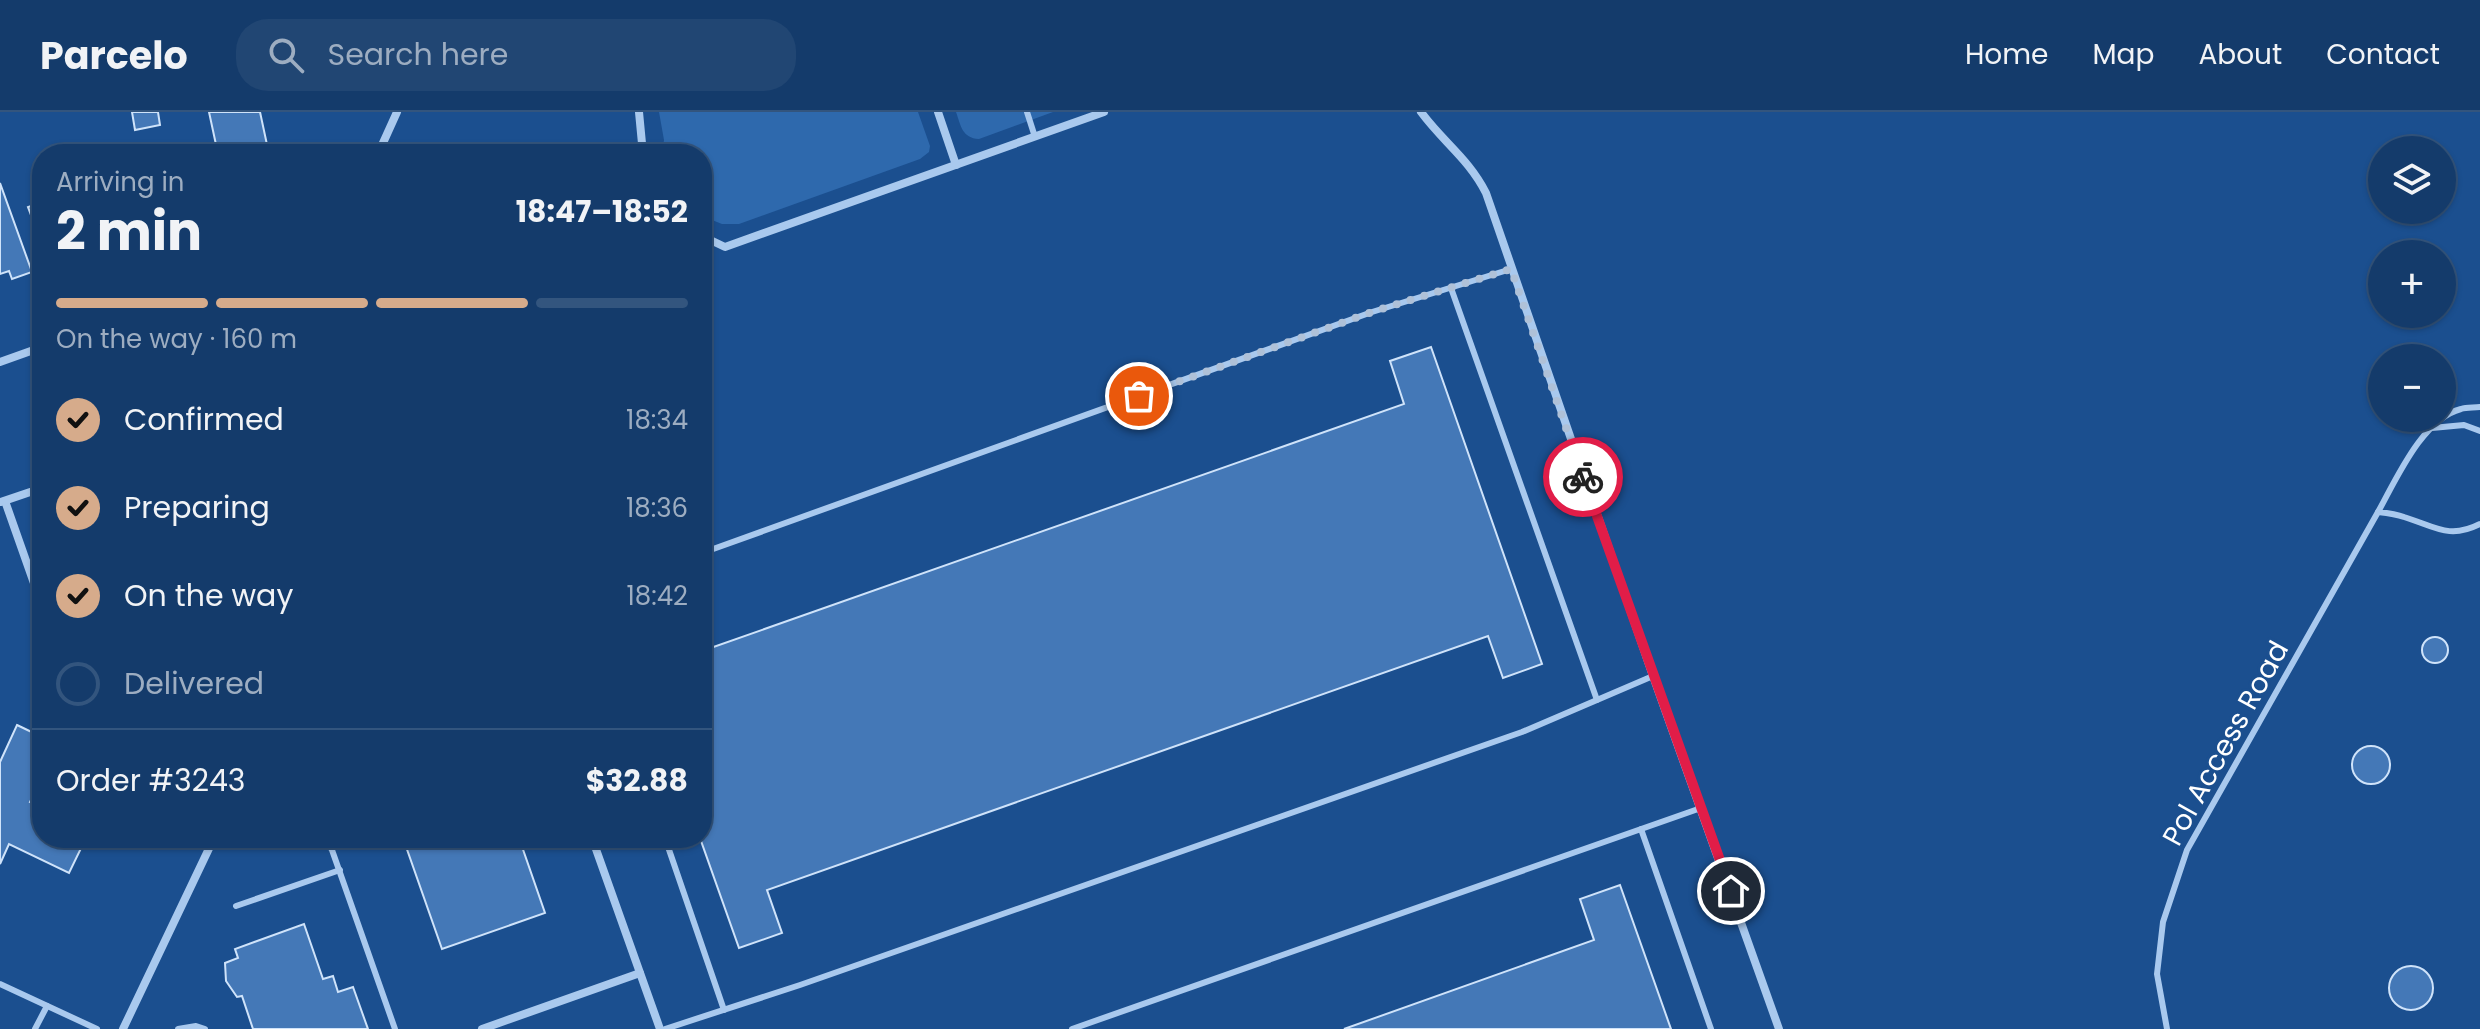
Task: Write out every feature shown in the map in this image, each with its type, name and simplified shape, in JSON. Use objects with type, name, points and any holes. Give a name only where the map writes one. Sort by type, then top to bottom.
[{"type":"street","points":[[383,144],[397,112]]},
{"type":"street","points":[[639,112],[642,144]]},
{"type":"street","points":[[938,112],[956,165]]},
{"type":"street","points":[[712,241],[725,247],[1104,112]]},
{"type":"street","points":[[1421,112],[1476,173],[1486,193],[1779,1029]]},
{"type":"street","points":[[0,362],[32,351]]},
{"type":"street","points":[[32,492],[2,502],[32,580]]},
{"type":"street","points":[[123,1029],[209,848]]},
{"type":"street","points":[[596,848],[662,1029]]},
{"type":"street","points":[[482,1029],[640,973]]},
{"type":"lane","points":[[1027,112],[1035,137]]},
{"type":"lane","points":[[712,549],[1372,312],[1511,269]]},
{"type":"lane","points":[[1451,288],[1597,700]]},
{"type":"lane","points":[[2456,411],[2480,407]]},
{"type":"lane","points":[[2456,426],[2464,425],[2480,431]]},
{"type":"lane","name":"Pol Access Road","points":[[2167,1029],[2157,974],[2163,922],[2187,850],[2416,446],[2428,432]]},
{"type":"lane","points":[[2378,512],[2403,516],[2435,529],[2459,532],[2480,524]]},
{"type":"lane","points":[[662,1029],[1506,737],[1653,676]]},
{"type":"lane","points":[[1072,1029],[1701,808]]},
{"type":"lane","points":[[1641,829],[1711,1029]]},
{"type":"lane","points":[[330,848],[395,1029]]},
{"type":"lane","points":[[668,848],[724,1010]]},
{"type":"lane","points":[[236,906],[340,870]]},
{"type":"lane","points":[[0,984],[97,1029]]},
{"type":"lane","points":[[35,1029],[47,1006]]},
{"type":"lane","points":[[178,1029],[196,1026],[205,1029]]},
{"type":"shaded area","points":[[659,112],[918,112],[930,146],[929,152],[920,159],[739,224],[722,224],[712,220],[712,144],[663,144]]},
{"type":"shaded area","points":[[956,112],[1053,112],[979,139],[966,134]]},
{"type":"building","points":[[132,112],[158,112],[160,125],[135,130]]},
{"type":"building","points":[[209,112],[260,112],[267,144],[216,144]]},
{"type":"building","points":[[0,183],[32,272],[12,279],[9,271],[0,274]]},
{"type":"building","points":[[1431,347],[1542,664],[1503,678],[1488,636],[767,890],[782,933],[739,948],[704,848],[712,848],[712,647],[1404,404],[1390,361]]},
{"type":"building","points":[[2435,637],[2444,641],[2448,650],[2444,659],[2435,663],[2426,659],[2422,650],[2426,641]]},
{"type":"building","points":[[17,725],[32,732],[32,848],[81,848],[69,873],[9,844],[0,864],[0,762]]},
{"type":"building","points":[[2371,746],[2384,752],[2390,765],[2384,778],[2371,784],[2358,778],[2352,765],[2358,752]]},
{"type":"building","points":[[407,848],[522,848],[545,913],[442,949]]},
{"type":"building","points":[[1620,885],[1671,1029],[1344,1029],[1594,940],[1580,899]]},
{"type":"building","points":[[304,924],[323,979],[333,976],[338,992],[353,987],[368,1029],[253,1029],[242,996],[237,997],[226,981],[225,963],[238,958],[235,949]]},
{"type":"building","points":[[2411,966],[2427,972],[2433,988],[2427,1004],[2411,1010],[2395,1004],[2389,988],[2395,972]]},
{"type":"way so far","points":[[1139,396],[1372,312],[1511,269],[1583,477]]},
{"type":"route","points":[[1583,477],[1731,891]]}]
